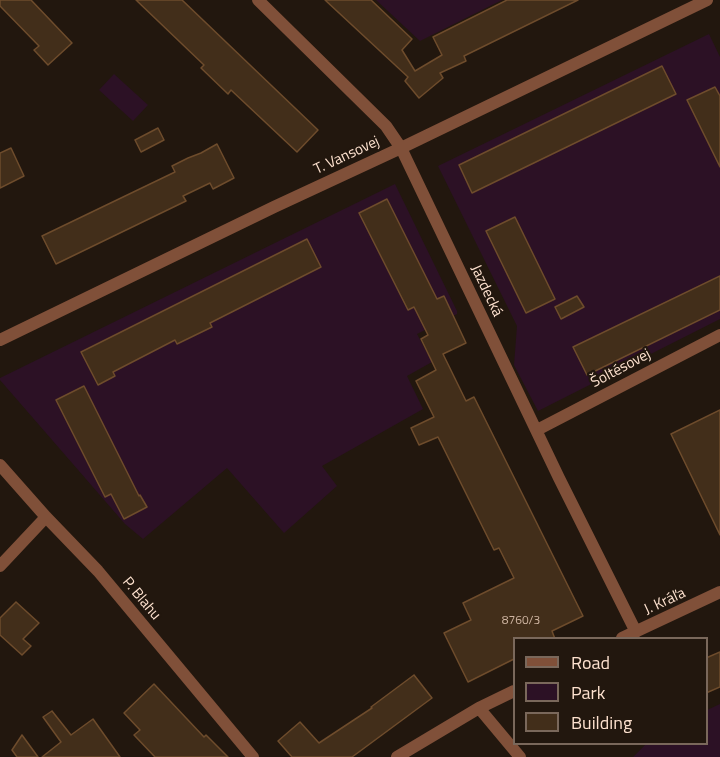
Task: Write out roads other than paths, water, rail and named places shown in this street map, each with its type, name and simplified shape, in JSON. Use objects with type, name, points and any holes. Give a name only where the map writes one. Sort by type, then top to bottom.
[{"type":"street","name":"Jazdecká","points":[[258,0],[386,126],[401,148],[495,346],[636,632]]},
{"type":"street","name":"T. Vansovej","points":[[0,340],[707,0]]},
{"type":"street","name":"Šoltésovej","points":[[537,430],[720,335]]},
{"type":"street","name":"P. Blahu","points":[[0,465],[98,571],[254,757]]},
{"type":"street","points":[[0,566],[46,517]]},
{"type":"street","name":"J. Kráľa","points":[[626,637],[720,592]]},
{"type":"street","points":[[397,757],[479,708],[513,691]]},
{"type":"street","points":[[479,708],[520,757]]}]
